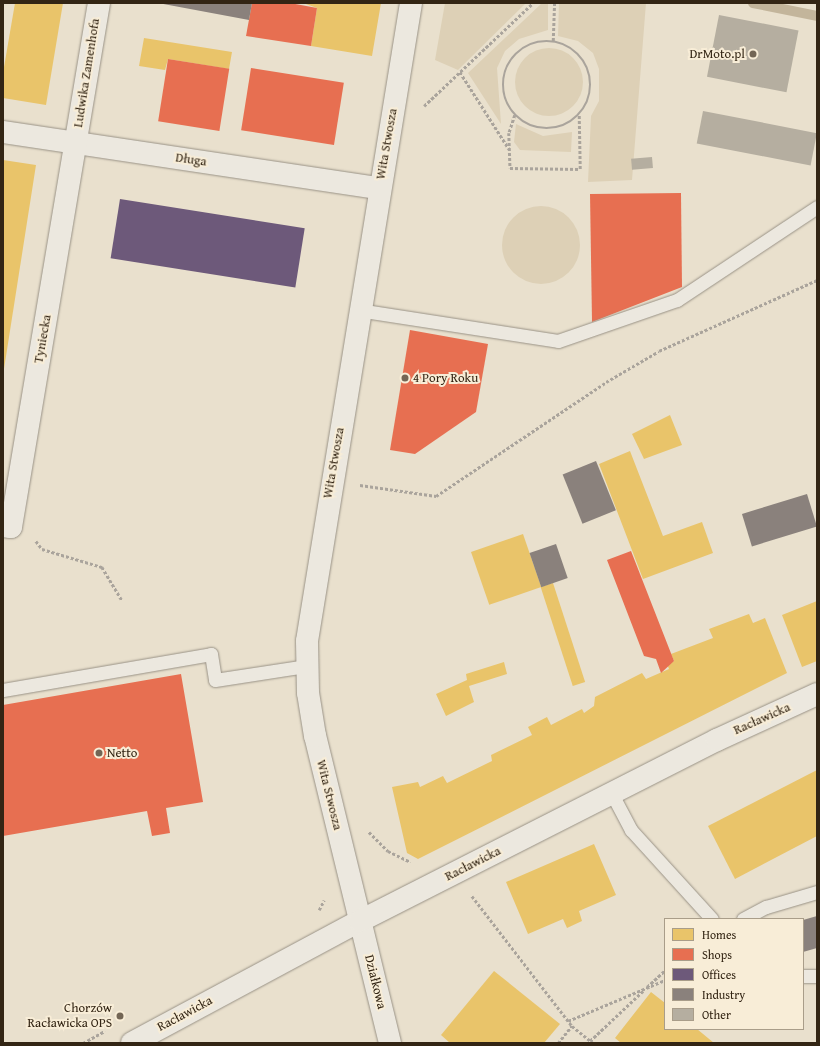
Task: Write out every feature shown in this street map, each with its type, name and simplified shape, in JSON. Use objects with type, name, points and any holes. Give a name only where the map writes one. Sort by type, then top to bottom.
[{"type":"street","name":"Ludwika Zamenhofa","points":[[76,143],[98,3]]},
{"type":"street","name":"Wita Stwosza","points":[[360,922],[315,736],[306,666],[309,616],[358,310],[411,3]]},
{"type":"street","name":"Długa","points":[[3,132],[379,188]]},
{"type":"street","name":"Tyniecka","points":[[7,527],[76,143]]},
{"type":"street","name":"Racławicka","points":[[132,1043],[360,922],[717,740],[817,694]]},
{"type":"street","name":"Działkowa","points":[[360,922],[391,1043]]},
{"type":"lane","points":[[358,310],[558,341],[677,300],[817,207]]},
{"type":"lane","points":[[3,690],[211,654],[215,680],[306,666]]},
{"type":"lane","points":[[612,794],[631,830],[711,918]]},
{"type":"lane","points":[[745,918],[766,907],[817,892]]},
{"type":"lane","points":[[804,976],[817,976]]},
{"type":"path","points":[[419,111],[532,3]]},
{"type":"path","points":[[553,41],[554,3]]},
{"type":"path","points":[[553,41],[569,46],[581,57],[589,71],[591,87],[587,102],[579,115],[568,124],[540,128],[515,115],[506,102],[505,72],[524,48],[538,42],[553,41]]},
{"type":"path","points":[[460,72],[510,150]]},
{"type":"path","points":[[515,115],[509,133],[510,168],[580,169],[579,115]]},
{"type":"path","points":[[351,484],[436,496],[606,382],[652,355],[817,280]]},
{"type":"path","points":[[7,527],[40,543],[42,549],[102,567],[122,600]]},
{"type":"path","points":[[364,827],[388,851],[419,865]]},
{"type":"path","points":[[470,894],[572,1026],[592,1042],[664,971]]},
{"type":"path","points":[[316,914],[326,897]]},
{"type":"path","points":[[568,1021],[664,980]]},
{"type":"path","points":[[558,1043],[572,1026]]},
{"type":"shaded area","points":[[445,3],[526,3],[458,70],[435,60]]},
{"type":"shaded area","points":[[542,3],[548,3],[548,30],[519,39],[505,51],[497,68],[501,124],[468,73]]},
{"type":"shaded area","points":[[559,3],[646,3],[632,180],[588,182],[591,116],[599,101],[599,69],[593,53],[578,41],[558,36]]},
{"type":"shaded area","points":[[549,48],[562,50],[573,58],[581,69],[583,82],[581,95],[573,106],[562,114],[549,116],[536,114],[525,106],[517,95],[515,82],[517,69],[525,58],[536,50]]},
{"type":"shaded area","points":[[516,124],[543,136],[572,132],[571,152],[520,150],[514,142]]},
{"type":"shaded area","points":[[541,206],[556,209],[569,217],[577,230],[580,245],[577,260],[569,273],[556,281],[541,284],[526,281],[513,273],[505,260],[502,245],[505,230],[513,217],[526,209]]},
{"type":"building: Homes","points":[[15,3],[63,3],[46,105],[3,98],[3,73]]},
{"type":"building: Homes","points":[[303,3],[381,3],[372,56],[311,46],[317,8]]},
{"type":"building: Homes","points":[[144,38],[232,52],[229,69],[168,59],[165,70],[139,66]]},
{"type":"building: Homes","points":[[3,160],[36,165],[4,369],[3,369]]},
{"type":"building: Homes","points":[[670,415],[682,445],[644,459],[632,434]]},
{"type":"building: Homes","points":[[630,451],[663,536],[702,522],[713,553],[643,579],[599,464]]},
{"type":"building: Homes","points":[[523,534],[541,587],[489,605],[471,552]]},
{"type":"building: Homes","points":[[553,583],[585,682],[573,686],[541,587]]},
{"type":"building: Homes","points":[[817,601],[817,661],[802,667],[782,615]]},
{"type":"building: Homes","points":[[749,614],[753,623],[765,618],[787,673],[418,859],[407,853],[392,787],[418,782],[420,787],[443,776],[447,783],[492,761],[491,755],[532,735],[528,727],[547,717],[551,725],[582,709],[584,713],[594,706],[595,697],[642,673],[646,679],[669,669],[667,664],[674,661],[671,654],[713,638],[709,629]]},
{"type":"building: Homes","points":[[504,662],[507,674],[469,686],[474,702],[446,716],[436,694],[467,680],[466,674]]},
{"type":"building: Homes","points":[[817,770],[817,836],[735,879],[708,826]]},
{"type":"building: Homes","points":[[594,844],[616,895],[579,911],[582,921],[567,928],[563,919],[528,934],[506,882]]},
{"type":"building: Homes","points":[[494,971],[560,1024],[544,1043],[450,1043],[441,1035]]},
{"type":"building: Homes","points":[[651,992],[664,1002],[664,1030],[698,1030],[714,1043],[621,1043],[615,1038]]},
{"type":"building: Shops","points":[[252,3],[290,3],[317,8],[311,46],[246,36]]},
{"type":"building: Shops","points":[[168,59],[229,69],[219,131],[158,121]]},
{"type":"building: Shops","points":[[251,68],[344,83],[334,145],[241,130]]},
{"type":"building: Shops","points":[[681,193],[682,287],[592,322],[590,194]]},
{"type":"building: Shops","points":[[410,330],[488,344],[476,412],[415,454],[390,450]]},
{"type":"building: Shops","points":[[631,551],[674,661],[661,673],[656,659],[644,656],[607,560]]},
{"type":"building: Shops","name":"Netto","points":[[181,674],[203,802],[166,808],[170,833],[152,836],[147,811],[3,836],[3,705]]},
{"type":"building: Offices","points":[[120,199],[305,228],[295,288],[111,258]]},
{"type":"building: Industry","points":[[158,3],[252,3],[249,20]]},
{"type":"building: Industry","points":[[596,461],[616,510],[582,524],[563,474]]},
{"type":"building: Industry","points":[[807,494],[817,527],[752,546],[742,514]]},
{"type":"building: Industry","points":[[556,544],[568,578],[541,587],[530,553]]},
{"type":"building: Industry","points":[[817,916],[817,948],[804,952],[804,920]]},
{"type":"building: Other","name":"DrMoto.pl","points":[[719,15],[799,30],[786,92],[707,77]]},
{"type":"building: Other","points":[[703,111],[817,133],[811,166],[697,143]]},
{"type":"building: Other","points":[[652,157],[653,168],[632,170],[631,159]]},
{"type":"waterway","points":[[753,3],[817,16]]},
{"type":"place","name":"DrMoto.pl","points":[[753,54]]},
{"type":"place","name":"4 Pory Roku","points":[[405,378]]},
{"type":"place","name":"Netto","points":[[99,753]]},
{"type":"place","name":"Chorzów Racławicka OPS","points":[[120,1016]]}]
